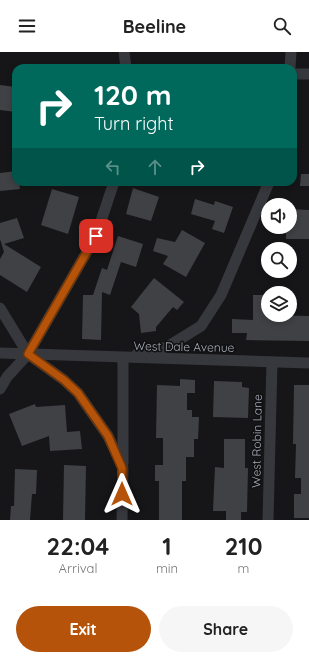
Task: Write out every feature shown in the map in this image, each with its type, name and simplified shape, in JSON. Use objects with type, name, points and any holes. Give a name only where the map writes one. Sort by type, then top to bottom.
[{"type":"street","points":[[124,52],[126,64]]},
{"type":"street","points":[[290,64],[291,52]]},
{"type":"street","points":[[297,74],[309,74]]},
{"type":"street","points":[[0,389],[7,377],[28,354],[96,236],[113,186]]},
{"type":"street","name":"West Dale Avenue","points":[[123,358],[167,347],[201,326],[221,295],[267,186]]},
{"type":"street","points":[[0,308],[28,354],[64,380],[78,393],[108,436],[122,468]]},
{"type":"street","points":[[0,353],[123,358],[122,520]]},
{"type":"street","name":"West Dale Avenue","points":[[123,358],[309,363]]},
{"type":"street","name":"West Robin Lane","points":[[268,520],[272,362]]},
{"type":"building","points":[[0,85],[12,86],[12,112],[0,110]]},
{"type":"building","points":[[12,172],[12,186],[20,186],[20,189],[0,191],[0,173]]},
{"type":"building","points":[[301,174],[309,174],[309,186],[300,186]]},
{"type":"building","points":[[133,188],[159,197],[151,221],[126,214]]},
{"type":"building","points":[[52,189],[79,197],[68,234],[41,225]]},
{"type":"building","points":[[195,199],[214,205],[215,201],[233,207],[224,233],[212,229],[215,221],[191,214]]},
{"type":"building","points":[[297,209],[309,210],[309,239],[286,239],[286,234],[297,234]]},
{"type":"building","points":[[17,218],[24,238],[4,244],[41,267],[27,292],[0,275],[0,259],[4,252],[0,239],[0,223]]},
{"type":"building","points":[[182,230],[205,243],[186,277],[163,264],[168,256],[153,251],[157,238],[175,242]]},
{"type":"building","points":[[118,236],[143,244],[136,267],[121,262],[110,295],[102,292],[101,340],[82,339],[83,295],[93,295],[102,268],[107,270]]},
{"type":"building","points":[[154,278],[184,302],[177,310],[173,307],[156,327],[156,331],[141,333],[139,314],[131,307]]},
{"type":"building","points":[[253,295],[261,295],[261,322],[297,322],[297,316],[309,316],[309,341],[246,340],[247,333],[232,333],[232,319],[253,320]]},
{"type":"building","points":[[180,379],[195,380],[195,393],[187,393],[187,410],[192,410],[192,417],[199,417],[198,439],[194,439],[194,457],[186,457],[186,481],[182,481],[182,520],[159,520],[159,481],[155,481],[155,465],[163,465],[163,438],[156,438],[157,385],[180,386]]},
{"type":"building","points":[[214,381],[242,382],[242,387],[249,388],[248,418],[213,417]]},
{"type":"building","points":[[294,385],[309,385],[309,518],[294,518],[294,494],[301,494],[301,478],[295,478],[296,444],[293,444]]},
{"type":"building","points":[[35,404],[36,407],[65,405],[67,432],[80,431],[82,449],[50,451],[49,436],[22,446],[9,414]]},
{"type":"building","points":[[224,439],[245,439],[245,468],[248,468],[247,512],[241,512],[241,520],[226,520],[226,511],[213,511],[215,467],[224,468]]},
{"type":"building","points":[[64,465],[86,466],[85,520],[63,520]]},
{"type":"building","points":[[15,469],[37,470],[36,494],[32,494],[30,520],[10,520],[11,506],[14,506]]},
{"type":"route","points":[[96,236],[28,354],[64,380],[78,393],[108,436],[122,468],[122,494]]}]
